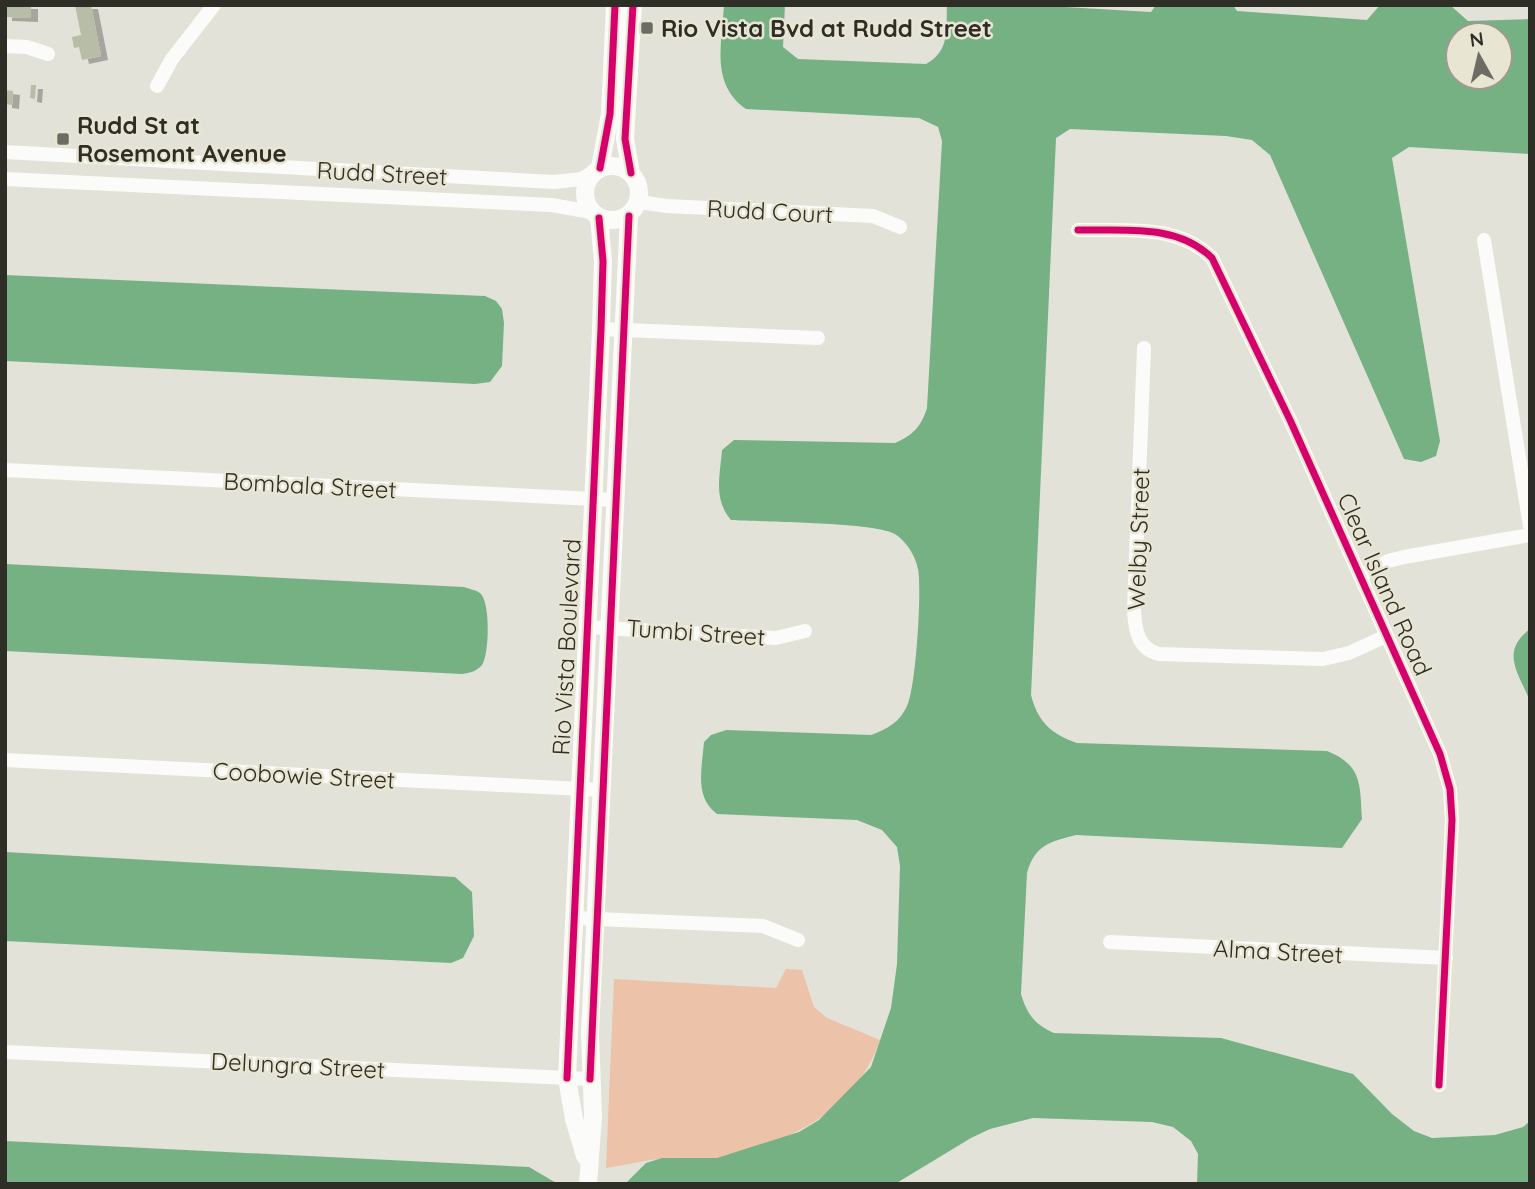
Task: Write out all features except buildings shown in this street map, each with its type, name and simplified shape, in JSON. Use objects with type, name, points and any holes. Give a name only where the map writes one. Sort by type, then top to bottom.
[{"type":"street","points":[[157,86],[172,59],[214,5]]},
{"type":"street","points":[[615,5],[610,114],[595,171],[584,193],[595,215],[608,220],[634,209],[638,184],[631,173],[625,139],[634,5]]},
{"type":"street","points":[[5,46],[27,47],[48,54]]},
{"type":"street","name":"Rudd Street","points":[[5,152],[554,182],[581,179],[595,171]]},
{"type":"street","points":[[134,184],[135,159]]},
{"type":"street","points":[[595,171],[611,166],[631,173]]},
{"type":"street","points":[[295,192],[296,169]]},
{"type":"street","name":"Rudd Street","points":[[5,179],[563,206],[595,215]]},
{"type":"street","name":"Rudd Court","points":[[634,209],[667,206],[873,216],[900,227]]},
{"type":"street","name":"Rio Vista Boulevard","points":[[588,1175],[593,1116],[590,1079],[615,500],[634,209]]},
{"type":"street","name":"Rio Vista Boulevard","points":[[588,1175],[567,1078],[601,329],[603,261],[595,215]]},
{"type":"street","name":"Clear Island Road","points":[[1078,230],[1177,236],[1201,247],[1212,258],[1361,576],[1440,754],[1450,789],[1452,820],[1439,1085]]},
{"type":"street","points":[[1484,240],[1530,526]]},
{"type":"street","points":[[601,329],[818,338]]},
{"type":"street","name":"Welby Street","points":[[1144,348],[1134,610],[1137,635],[1146,648],[1159,654],[1296,660],[1342,655],[1387,636]]},
{"type":"street","name":"Bombala Street","points":[[5,470],[615,500]]},
{"type":"street","points":[[1361,576],[1396,559],[1530,535]]},
{"type":"street","name":"Tumbi Street","points":[[587,627],[776,638],[805,631]]},
{"type":"street","name":"Coobowie Street","points":[[5,760],[602,790]]},
{"type":"street","points":[[573,918],[763,926],[798,940]]},
{"type":"street","name":"Alma Street","points":[[1110,943],[1446,958]]},
{"type":"street","name":"Delungra Street","points":[[5,1052],[590,1079]]},
{"type":"shaded area","points":[[724,5],[785,5],[783,47],[798,59],[926,64],[934,59],[943,46],[947,5],[1031,5],[1151,12],[1156,5],[1233,5],[1237,11],[1367,20],[1380,5],[1450,5],[1468,21],[1530,19],[1530,154],[1409,147],[1392,158],[1440,441],[1436,456],[1421,462],[1404,459],[1270,155],[1252,140],[1226,136],[1070,129],[1056,138],[1031,695],[1037,713],[1053,731],[1077,743],[1327,751],[1353,769],[1361,796],[1362,819],[1342,848],[1076,835],[1044,846],[1034,856],[1027,873],[1021,994],[1032,1018],[1054,1033],[1221,1038],[1353,1074],[1392,1114],[1414,1131],[1432,1138],[1495,1135],[1523,1127],[1530,1121],[1530,1184],[1197,1184],[1198,1154],[1191,1141],[1173,1127],[1152,1122],[1033,1118],[990,1129],[971,1138],[895,1184],[625,1184],[646,1163],[662,1158],[717,1158],[799,1132],[819,1120],[871,1067],[891,1008],[897,964],[900,866],[897,847],[882,830],[857,820],[717,814],[705,799],[701,772],[704,742],[711,735],[726,730],[871,735],[892,724],[907,706],[915,660],[919,580],[913,554],[907,545],[895,534],[865,527],[731,520],[722,504],[719,478],[722,450],[734,440],[895,443],[907,437],[919,425],[927,408],[942,141],[938,127],[919,118],[746,109],[727,88],[721,48]]},
{"type":"shaded area","points":[[5,275],[485,296],[496,301],[502,309],[502,366],[490,382],[475,384],[5,361]]},
{"type":"shaded area","points":[[5,564],[464,587],[480,593],[484,598],[488,629],[486,651],[480,667],[462,674],[5,651]]},
{"type":"shaded area","points":[[1530,629],[1530,701],[1517,672],[1514,654],[1521,638]]},
{"type":"shaded area","points":[[5,852],[455,877],[472,892],[474,936],[463,958],[451,963],[5,941]]},
{"type":"shaded area","points":[[786,969],[802,970],[814,1007],[827,1018],[880,1040],[869,1065],[837,1105],[794,1133],[745,1152],[719,1158],[665,1158],[606,1168],[614,979],[776,988]]},
{"type":"shaded area","points":[[5,1141],[529,1167],[558,1184],[5,1184]]},
{"type":"cycle path","points":[[600,168],[610,114],[615,5]]},
{"type":"cycle path","points":[[631,173],[625,139],[633,5]]},
{"type":"cycle path","points":[[590,1079],[629,216]]},
{"type":"cycle path","points":[[567,1078],[601,329],[603,261],[599,218]]},
{"type":"cycle path","points":[[1078,230],[1131,230],[1166,234],[1183,239],[1212,258],[1290,420],[1440,754],[1450,789],[1452,820],[1439,1085]]},
{"type":"place","name":"Rio Vista Bvd at Rudd Street","points":[[647,28]]},
{"type":"place","name":"Rudd St at Rosemont Avenue","points":[[63,139]]}]
